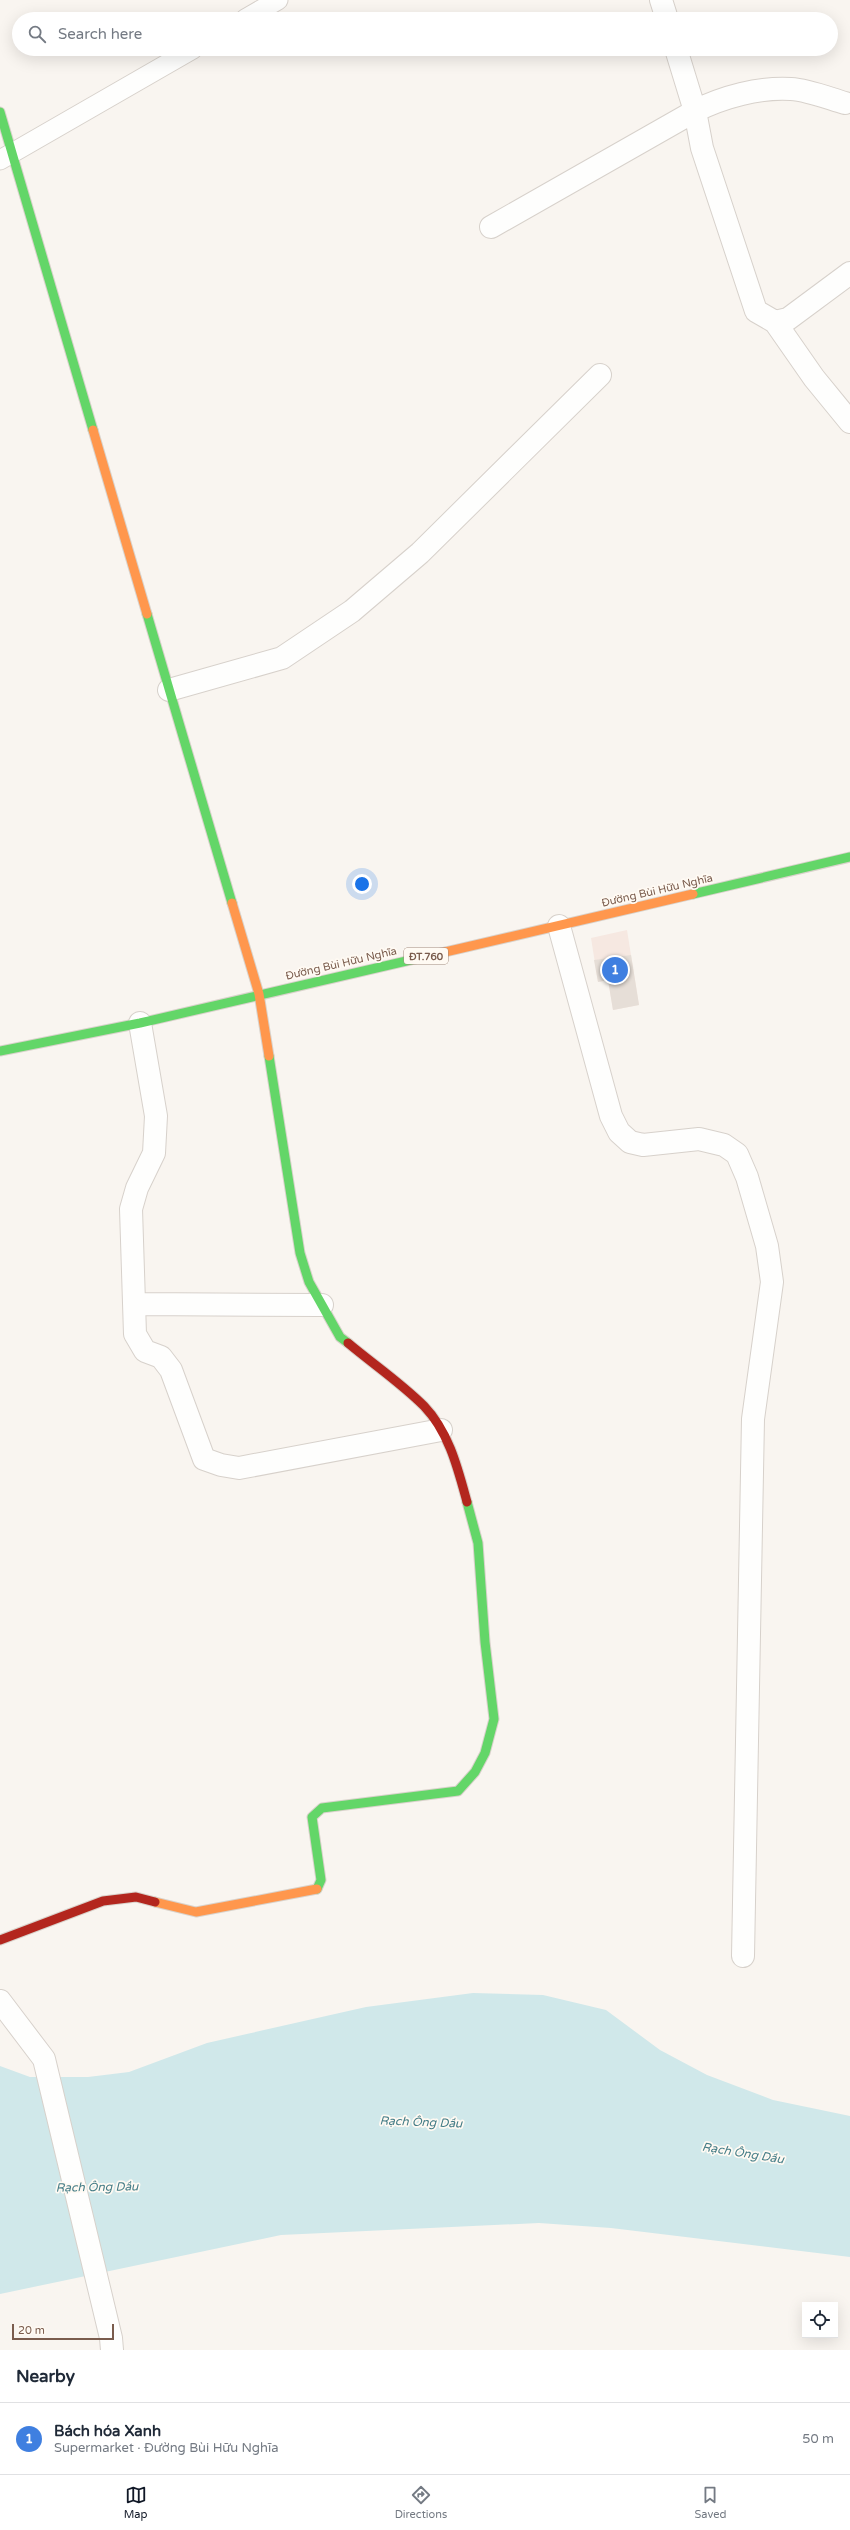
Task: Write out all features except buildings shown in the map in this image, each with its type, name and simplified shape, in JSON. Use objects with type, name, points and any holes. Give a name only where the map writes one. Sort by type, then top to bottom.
[{"type":"street","points":[[661,0],[665,12]]},
{"type":"street","points":[[678,56],[695,111],[702,148],[756,311],[775,322],[850,422]]},
{"type":"street","points":[[491,227],[708,104],[764,90],[792,89],[845,103]]},
{"type":"street","points":[[0,112],[6,156],[169,690],[259,994],[300,1253],[310,1282],[340,1337],[424,1406],[441,1430],[454,1458],[478,1543],[485,1642],[494,1719],[485,1753],[475,1772],[458,1791],[322,1808],[317,1811],[312,1817],[320,1880],[316,1891],[196,1912],[136,1897],[103,1901],[0,1940]]},
{"type":"street","points":[[775,322],[788,319],[850,273]]},
{"type":"street","points":[[169,690],[282,658],[352,611],[420,553],[600,375]]},
{"type":"street","name":"Đường Bùi Hữu Nghĩa","points":[[0,1051],[140,1023],[850,857]]},
{"type":"street","points":[[559,926],[611,1116],[619,1132],[630,1142],[643,1144],[699,1139],[724,1145],[737,1154],[747,1177],[767,1246],[772,1282],[753,1420],[743,1956]]},
{"type":"street","points":[[140,1023],[156,1116],[154,1153],[137,1188],[131,1209],[135,1334],[145,1351],[160,1356],[171,1370],[204,1459],[221,1465],[240,1468],[441,1430]]},
{"type":"street","points":[[134,1304],[322,1305]]},
{"type":"street","points":[[0,2001],[44,2059],[112,2344]]},
{"type":"lane","points":[[257,12],[278,0]]},
{"type":"lane","points":[[6,156],[181,56]]},
{"type":"shaded area","points":[[627,930],[639,1005],[613,1010],[608,980],[598,982],[591,938]]},
{"type":"water","name":"Rạch Ông Dầu","points":[[473,1993],[543,1995],[606,2010],[660,2050],[707,2075],[773,2100],[850,2116],[850,2257],[611,2228],[539,2223],[281,2235],[0,2294],[0,2066],[30,2077],[88,2077],[129,2072],[207,2043],[366,2007]]},
{"type":"traffic: fast","points":[[0,112],[93,430]]},
{"type":"traffic: fast","points":[[147,614],[232,903]]},
{"type":"traffic: fast","points":[[693,894],[850,857]]},
{"type":"traffic: fast","points":[[0,1051],[140,1023],[428,956]]},
{"type":"traffic: fast","points":[[269,1056],[300,1253],[309,1282],[340,1337],[348,1343]]},
{"type":"traffic: fast","points":[[317,1889],[321,1880],[312,1817],[322,1808],[458,1791],[475,1772],[485,1753],[494,1719],[485,1642],[478,1543],[467,1502]]},
{"type":"traffic: slow","points":[[93,430],[147,614]]},
{"type":"traffic: slow","points":[[428,956],[693,894]]},
{"type":"traffic: slow","points":[[232,903],[259,994],[269,1056]]},
{"type":"traffic: slow","points":[[155,1902],[196,1912],[317,1889]]},
{"type":"traffic: jam","points":[[348,1343],[406,1389],[433,1416],[452,1451],[467,1502]]},
{"type":"traffic: jam","points":[[0,1940],[103,1901],[136,1897],[155,1902]]},
{"type":"place","name":"Bách hóa Xanh","points":[[615,970]]}]
